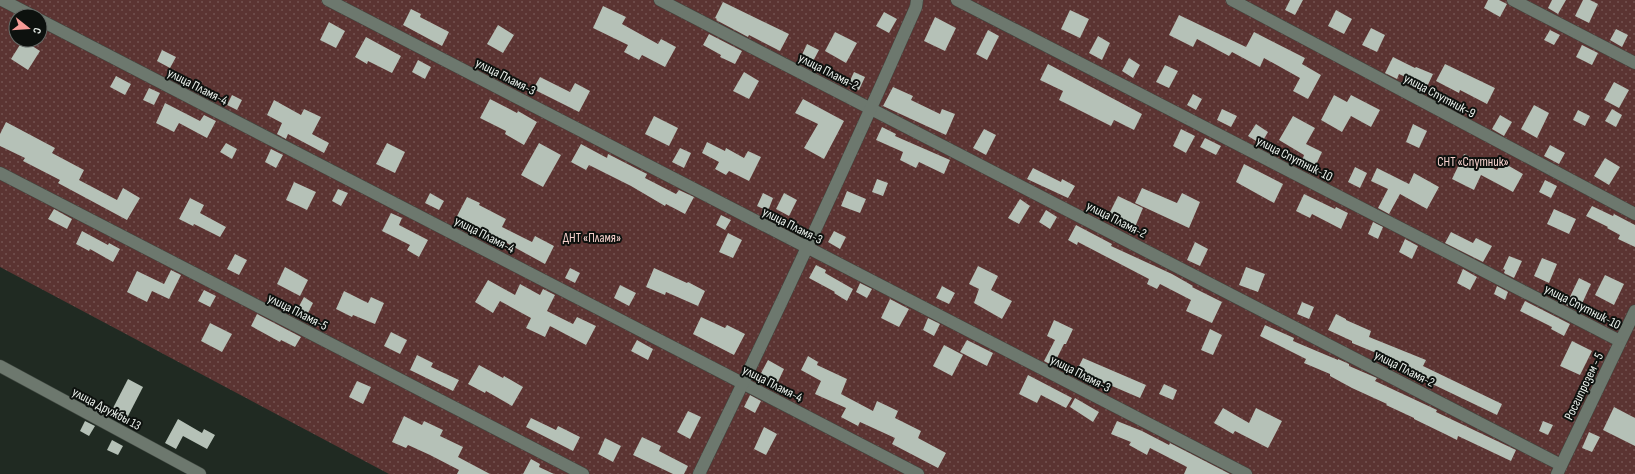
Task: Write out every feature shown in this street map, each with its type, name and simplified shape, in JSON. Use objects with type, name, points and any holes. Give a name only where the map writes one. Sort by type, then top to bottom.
[{"type":"street","points":[[2,0],[18,8]]},
{"type":"street","name":"улица Пламя-3","points":[[328,0],[1246,474]]},
{"type":"street","name":"улица Пламя-2","points":[[660,0],[871,108],[1559,469]]},
{"type":"street","points":[[699,474],[871,108],[916,7],[917,0]]},
{"type":"street","name":"улица Спутник-10","points":[[957,0],[1620,341]]},
{"type":"street","name":"улица Спутник-9","points":[[1232,0],[1635,214]]},
{"type":"street","points":[[1513,0],[1635,63]]},
{"type":"street","name":"улица Пламя-4","points":[[48,24],[918,474]]},
{"type":"street","name":"улица Пламя-5","points":[[0,173],[583,474]]},
{"type":"street","name":"Росгипрозем - 5","points":[[1559,469],[1635,311]]},
{"type":"street","name":"улица Дружбы 13","points":[[0,366],[200,474]]},
{"type":"green space","name":"ДНТ «Пламя»","points":[[0,0],[1635,0],[1635,474],[389,474],[0,267]]},
{"type":"building","points":[[1290,0],[1303,0],[1295,15],[1285,10]]},
{"type":"building","points":[[1488,0],[1499,0],[1507,4],[1500,17],[1484,8]]},
{"type":"building","points":[[1552,0],[1566,0],[1558,14],[1548,8]]},
{"type":"building","points":[[1583,0],[1590,0],[1598,4],[1589,23],[1575,16]]},
{"type":"building","points":[[723,2],[789,34],[780,51],[749,35],[748,37],[716,20],[717,19],[715,18]]},
{"type":"building","points":[[603,6],[626,17],[622,24],[658,44],[661,39],[676,47],[665,67],[642,55],[639,60],[624,52],[628,45],[593,28]]},
{"type":"building","points":[[411,9],[421,14],[420,17],[449,32],[442,46],[403,25]]},
{"type":"building","points":[[1070,10],[1089,19],[1080,38],[1061,29]]},
{"type":"building","points":[[1336,10],[1352,19],[1344,34],[1328,26]]},
{"type":"building","points":[[884,12],[897,19],[889,33],[876,26]]},
{"type":"building","points":[[1179,15],[1246,47],[1254,32],[1305,58],[1302,64],[1321,75],[1308,99],[1293,91],[1300,78],[1264,58],[1260,67],[1232,52],[1229,56],[1197,39],[1193,47],[1169,35]]},
{"type":"building","points":[[935,17],[956,28],[945,51],[924,41]]},
{"type":"building","points":[[329,22],[345,31],[336,48],[320,40]]},
{"type":"building","points":[[498,25],[514,35],[503,53],[487,44]]},
{"type":"building","points":[[1371,28],[1385,35],[1377,52],[1362,45]]},
{"type":"building","points":[[1616,29],[1628,35],[1622,47],[1610,40]]},
{"type":"building","points":[[988,30],[999,36],[987,60],[976,54]]},
{"type":"building","points":[[1550,30],[1560,35],[1554,45],[1544,40]]},
{"type":"building","points":[[835,32],[857,43],[846,63],[825,51]]},
{"type":"building","points":[[709,34],[742,51],[735,64],[720,57],[721,55],[703,45]]},
{"type":"building","points":[[1098,36],[1110,43],[1102,60],[1089,53]]},
{"type":"building","points":[[366,37],[401,56],[392,73],[368,61],[367,64],[355,57]]},
{"type":"building","points":[[807,44],[819,50],[811,65],[800,59]]},
{"type":"building","points":[[1582,45],[1598,53],[1592,65],[1576,57]]},
{"type":"building","points":[[18,48],[35,48],[40,51],[28,70],[11,59]]},
{"type":"building","points":[[162,50],[176,57],[170,68],[157,61]]},
{"type":"building","points":[[1393,57],[1415,68],[1416,67],[1433,74],[1427,87],[1399,74],[1397,79],[1385,73]]},
{"type":"building","points":[[1129,58],[1140,65],[1133,78],[1122,71]]},
{"type":"building","points":[[418,60],[431,67],[425,79],[412,72]]},
{"type":"building","points":[[1048,64],[1142,114],[1134,130],[1114,120],[1111,126],[1059,100],[1063,91],[1040,80]]},
{"type":"building","points":[[1445,64],[1495,88],[1487,104],[1460,90],[1459,93],[1436,81]]},
{"type":"building","points":[[1165,65],[1178,71],[1169,88],[1156,82]]},
{"type":"building","points":[[744,72],[759,81],[749,99],[733,91]]},
{"type":"building","points":[[854,72],[865,77],[859,90],[848,85]]},
{"type":"building","points":[[116,76],[131,84],[125,95],[110,87]]},
{"type":"building","points":[[540,77],[570,92],[575,83],[590,91],[579,112],[533,89]]},
{"type":"building","points":[[1614,82],[1629,90],[1619,108],[1604,100]]},
{"type":"building","points":[[893,87],[913,96],[911,100],[940,114],[942,109],[955,114],[946,135],[883,106]]},
{"type":"building","points":[[149,88],[160,93],[154,105],[143,100]]},
{"type":"building","points":[[1193,94],[1202,99],[1196,110],[1187,105]]},
{"type":"building","points":[[232,95],[242,100],[237,110],[227,105]]},
{"type":"building","points":[[1334,95],[1347,102],[1351,95],[1380,110],[1371,127],[1351,116],[1342,132],[1321,120]]},
{"type":"building","points":[[490,99],[517,113],[518,111],[537,122],[524,145],[505,134],[506,131],[480,118]]},
{"type":"building","points":[[803,99],[844,121],[824,159],[804,148],[818,124],[795,113]]},
{"type":"building","points":[[274,100],[301,115],[304,109],[321,117],[312,134],[329,143],[324,153],[288,134],[286,139],[277,134],[282,123],[267,115]]},
{"type":"building","points":[[165,103],[200,121],[204,115],[216,121],[207,138],[179,123],[174,132],[156,123]]},
{"type":"building","points":[[1534,105],[1549,113],[1537,138],[1521,129]]},
{"type":"building","points":[[1222,109],[1237,116],[1231,127],[1217,120]]},
{"type":"building","points":[[1612,109],[1622,115],[1616,127],[1605,121]]},
{"type":"building","points":[[1578,110],[1590,116],[1585,126],[1573,120]]},
{"type":"building","points":[[1500,115],[1512,122],[1504,136],[1492,129]]},
{"type":"building","points":[[654,116],[678,128],[669,146],[645,134]]},
{"type":"building","points":[[1293,116],[1315,128],[1306,144],[1322,152],[1315,167],[1302,161],[1304,155],[1279,140]]},
{"type":"building","points":[[6,122],[55,148],[52,153],[84,170],[79,180],[117,200],[123,188],[140,198],[127,220],[58,183],[60,180],[23,161],[25,158],[0,146],[0,134]]},
{"type":"building","points":[[1256,124],[1268,132],[1261,144],[1248,136]]},
{"type":"building","points":[[1413,124],[1427,131],[1419,148],[1406,142]]},
{"type":"building","points":[[882,127],[896,134],[895,136],[950,160],[944,174],[919,162],[916,168],[900,160],[903,152],[876,140]]},
{"type":"building","points":[[984,129],[996,135],[986,155],[973,148]]},
{"type":"building","points":[[1181,129],[1195,136],[1186,153],[1173,146]]},
{"type":"building","points":[[1205,138],[1221,146],[1216,155],[1200,147]]},
{"type":"building","points":[[707,142],[725,151],[726,148],[744,158],[748,151],[761,157],[749,181],[729,171],[726,175],[715,169],[719,162],[702,153]]},
{"type":"building","points":[[226,143],[237,149],[232,159],[220,152]]},
{"type":"building","points":[[387,143],[405,152],[395,173],[376,164]]},
{"type":"building","points":[[539,143],[561,155],[543,187],[521,175]]},
{"type":"building","points":[[581,144],[607,158],[608,154],[647,174],[645,178],[676,194],[679,190],[694,197],[685,214],[666,204],[665,206],[631,186],[589,165],[586,170],[571,162]]},
{"type":"building","points":[[1550,145],[1565,153],[1559,164],[1544,156]]},
{"type":"building","points":[[680,148],[691,153],[684,168],[672,162]]},
{"type":"building","points":[[271,149],[283,155],[276,168],[265,162]]},
{"type":"building","points":[[1464,154],[1497,170],[1502,162],[1523,174],[1513,192],[1481,175],[1474,190],[1452,179]]},
{"type":"building","points":[[1605,158],[1620,167],[1609,185],[1594,176]]},
{"type":"building","points":[[1244,164],[1283,184],[1274,203],[1236,182]]},
{"type":"building","points":[[1355,167],[1367,173],[1360,188],[1348,182]]},
{"type":"building","points":[[1033,168],[1061,182],[1062,179],[1075,186],[1068,198],[1027,179]]},
{"type":"building","points":[[1377,168],[1409,184],[1414,173],[1439,187],[1427,209],[1400,194],[1389,214],[1378,208],[1388,189],[1371,181]]},
{"type":"building","points":[[877,179],[888,183],[883,196],[872,192]]},
{"type":"building","points":[[1545,180],[1557,186],[1551,198],[1539,192]]},
{"type":"building","points":[[294,182],[316,192],[307,210],[286,200]]},
{"type":"building","points":[[1142,188],[1177,203],[1182,193],[1200,202],[1189,228],[1135,203]]},
{"type":"building","points":[[338,189],[348,193],[341,206],[332,201]]},
{"type":"building","points":[[847,191],[866,199],[860,213],[841,206]]},
{"type":"building","points":[[430,193],[444,201],[439,210],[425,203]]},
{"type":"building","points":[[763,193],[773,198],[768,211],[757,206]]},
{"type":"building","points":[[784,193],[797,200],[789,216],[776,209]]},
{"type":"building","points":[[1304,194],[1335,209],[1336,207],[1348,213],[1341,229],[1312,214],[1310,218],[1296,211]]},
{"type":"building","points":[[1118,196],[1143,208],[1133,232],[1107,218]]},
{"type":"building","points":[[467,197],[506,219],[502,227],[532,242],[535,236],[554,246],[545,264],[470,223],[469,225],[456,218]]},
{"type":"building","points":[[190,198],[204,205],[200,213],[226,227],[220,237],[194,224],[193,226],[179,219]]},
{"type":"building","points":[[1020,199],[1030,206],[1019,224],[1008,218]]},
{"type":"building","points":[[1592,206],[1613,216],[1614,214],[1635,225],[1635,247],[1618,239],[1620,235],[1607,228],[1608,227],[1586,216]]},
{"type":"building","points":[[54,209],[72,219],[67,229],[48,219]]},
{"type":"building","points":[[1554,209],[1576,219],[1569,234],[1547,224]]},
{"type":"building","points":[[1046,210],[1057,217],[1050,229],[1039,222]]},
{"type":"building","points":[[391,213],[402,218],[399,225],[428,240],[419,257],[407,250],[410,245],[382,231]]},
{"type":"building","points":[[721,215],[731,220],[725,230],[716,225]]},
{"type":"building","points":[[1373,222],[1383,227],[1378,239],[1368,234]]},
{"type":"building","points":[[1076,225],[1112,244],[1111,246],[1172,274],[1193,286],[1192,287],[1222,302],[1212,323],[1186,311],[1191,300],[1160,284],[1157,289],[1147,284],[1149,279],[1078,242],[1077,245],[1068,240]]},
{"type":"building","points":[[82,231],[108,245],[109,243],[120,249],[113,262],[90,249],[89,251],[76,244]]},
{"type":"building","points":[[834,231],[846,237],[840,249],[828,242]]},
{"type":"building","points":[[1451,232],[1473,243],[1476,238],[1492,246],[1483,262],[1445,243]]},
{"type":"building","points":[[728,233],[742,240],[733,258],[719,252]]},
{"type":"building","points":[[1405,239],[1418,246],[1412,259],[1399,252]]},
{"type":"building","points":[[1195,242],[1208,249],[1200,266],[1187,260]]},
{"type":"building","points":[[235,254],[247,260],[239,275],[227,269]]},
{"type":"building","points":[[1509,256],[1522,261],[1514,278],[1504,273],[1505,270],[1503,269]]},
{"type":"building","points":[[1542,258],[1557,264],[1549,283],[1534,276]]},
{"type":"building","points":[[816,265],[826,270],[825,273],[853,289],[847,301],[834,293],[835,292],[809,278]]},
{"type":"building","points":[[978,266],[998,276],[991,290],[1012,301],[1002,319],[974,303],[979,289],[969,284]]},
{"type":"building","points":[[285,267],[308,280],[300,296],[277,284]]},
{"type":"building","points":[[1246,267],[1265,274],[1258,292],[1239,285]]},
{"type":"building","points":[[570,268],[580,273],[575,283],[565,278]]},
{"type":"building","points":[[654,268],[687,283],[688,282],[705,291],[698,306],[666,292],[665,295],[646,287]]},
{"type":"building","points":[[1463,269],[1477,277],[1470,290],[1457,283]]},
{"type":"building","points":[[171,270],[181,275],[169,299],[152,291],[147,302],[127,292],[137,271],[164,284]]},
{"type":"building","points":[[1605,275],[1624,284],[1614,305],[1595,295]]},
{"type":"building","points":[[1579,278],[1591,284],[1580,308],[1577,310],[1566,305]]},
{"type":"building","points":[[488,280],[515,295],[520,284],[540,295],[543,289],[555,295],[547,311],[573,324],[577,317],[596,326],[586,345],[550,326],[545,337],[526,328],[531,318],[500,301],[493,313],[475,302]]},
{"type":"building","points":[[860,283],[872,289],[867,298],[856,292]]},
{"type":"building","points":[[620,285],[636,293],[629,306],[614,298]]},
{"type":"building","points":[[942,286],[955,293],[949,304],[936,298]]},
{"type":"building","points":[[1497,286],[1508,292],[1505,300],[1494,294]]},
{"type":"building","points":[[204,290],[216,296],[210,307],[198,301]]},
{"type":"building","points":[[344,291],[368,303],[371,297],[384,303],[375,324],[353,315],[352,317],[336,309]]},
{"type":"building","points":[[304,297],[313,303],[307,315],[297,310]]},
{"type":"building","points":[[890,299],[909,309],[899,327],[881,318]]},
{"type":"building","points":[[1525,301],[1570,324],[1564,336],[1551,329],[1552,327],[1520,311]]},
{"type":"building","points":[[1302,302],[1314,307],[1309,319],[1297,314]]},
{"type":"building","points":[[257,314],[301,337],[295,347],[281,340],[280,342],[251,326]]},
{"type":"building","points":[[1336,314],[1371,331],[1369,337],[1426,360],[1423,366],[1502,404],[1497,415],[1428,382],[1429,379],[1407,370],[1408,366],[1352,343],[1352,341],[1328,330]]},
{"type":"building","points":[[701,317],[725,328],[727,325],[745,334],[734,355],[693,334]]},
{"type":"building","points":[[928,318],[940,324],[934,336],[923,330]]},
{"type":"building","points":[[1054,320],[1073,329],[1053,366],[1044,361],[1055,340],[1047,336]]},
{"type":"building","points":[[210,323],[232,334],[222,352],[201,341]]},
{"type":"building","points":[[1265,325],[1294,338],[1293,341],[1349,364],[1349,366],[1377,378],[1375,381],[1437,410],[1436,412],[1516,450],[1511,461],[1458,436],[1457,440],[1352,388],[1330,376],[1330,374],[1304,363],[1306,359],[1260,336]]},
{"type":"building","points":[[1210,329],[1222,335],[1213,355],[1201,350]]},
{"type":"building","points":[[391,332],[407,340],[400,354],[384,346]]},
{"type":"building","points":[[637,340],[653,349],[648,360],[631,351]]},
{"type":"building","points":[[967,340],[993,353],[987,366],[960,352]]},
{"type":"building","points":[[1572,341],[1592,351],[1580,375],[1560,366]]},
{"type":"building","points":[[944,345],[963,355],[952,376],[933,366]]},
{"type":"building","points":[[417,355],[433,363],[431,367],[459,380],[453,391],[410,370]]},
{"type":"building","points":[[808,356],[818,362],[817,365],[847,379],[841,394],[873,411],[877,401],[898,411],[895,418],[921,431],[918,438],[946,453],[938,468],[892,444],[895,438],[860,422],[858,426],[841,417],[846,408],[815,394],[821,381],[801,370]]},
{"type":"building","points":[[1083,358],[1146,385],[1140,398],[1112,387],[1077,370]]},
{"type":"building","points":[[768,360],[784,369],[777,384],[760,375]]},
{"type":"building","points":[[479,365],[503,378],[504,376],[523,387],[512,406],[486,391],[485,393],[468,384]]},
{"type":"building","points":[[1028,375],[1072,398],[1066,408],[1041,395],[1037,403],[1019,394]]},
{"type":"building","points":[[128,379],[143,387],[127,418],[112,410]]},
{"type":"building","points":[[357,381],[371,387],[363,404],[349,397]]},
{"type":"building","points":[[1164,384],[1177,390],[1173,400],[1159,394]]},
{"type":"building","points":[[750,395],[761,401],[755,413],[744,407]]},
{"type":"building","points":[[1075,398],[1099,412],[1093,422],[1070,407]]},
{"type":"building","points":[[1614,407],[1635,418],[1635,446],[1603,430]]},
{"type":"building","points":[[1223,408],[1249,423],[1256,408],[1282,421],[1268,448],[1235,431],[1233,434],[1214,423]]},
{"type":"building","points":[[688,411],[701,417],[690,439],[677,432]]},
{"type":"building","points":[[404,416],[422,425],[424,421],[443,430],[440,436],[463,447],[458,457],[490,474],[457,474],[459,470],[430,455],[408,445],[406,448],[392,442]]},
{"type":"building","points":[[531,418],[556,430],[558,426],[580,437],[573,451],[526,427]]},
{"type":"building","points":[[178,419],[202,433],[204,429],[215,435],[207,449],[183,436],[176,449],[165,443]]},
{"type":"building","points":[[85,421],[95,426],[89,436],[80,431]]},
{"type":"building","points":[[1117,421],[1142,431],[1169,445],[1170,443],[1230,474],[1184,474],[1187,467],[1150,448],[1147,455],[1129,445],[1131,442],[1111,434]]},
{"type":"building","points":[[1543,421],[1553,425],[1548,435],[1539,431]]},
{"type":"building","points":[[764,427],[777,434],[766,455],[754,449]]},
{"type":"building","points":[[1589,432],[1600,437],[1592,452],[1582,448]]},
{"type":"building","points":[[642,437],[661,446],[659,451],[688,466],[684,474],[673,474],[633,455]]},
{"type":"building","points":[[605,438],[621,446],[613,462],[598,454]]},
{"type":"building","points":[[112,440],[123,446],[118,455],[107,450]]},
{"type":"building","points":[[531,459],[540,464],[539,467],[554,474],[523,474]]},
{"type":"park label","name":"СНТ «Спутник»","points":[[1473,161]]}]
